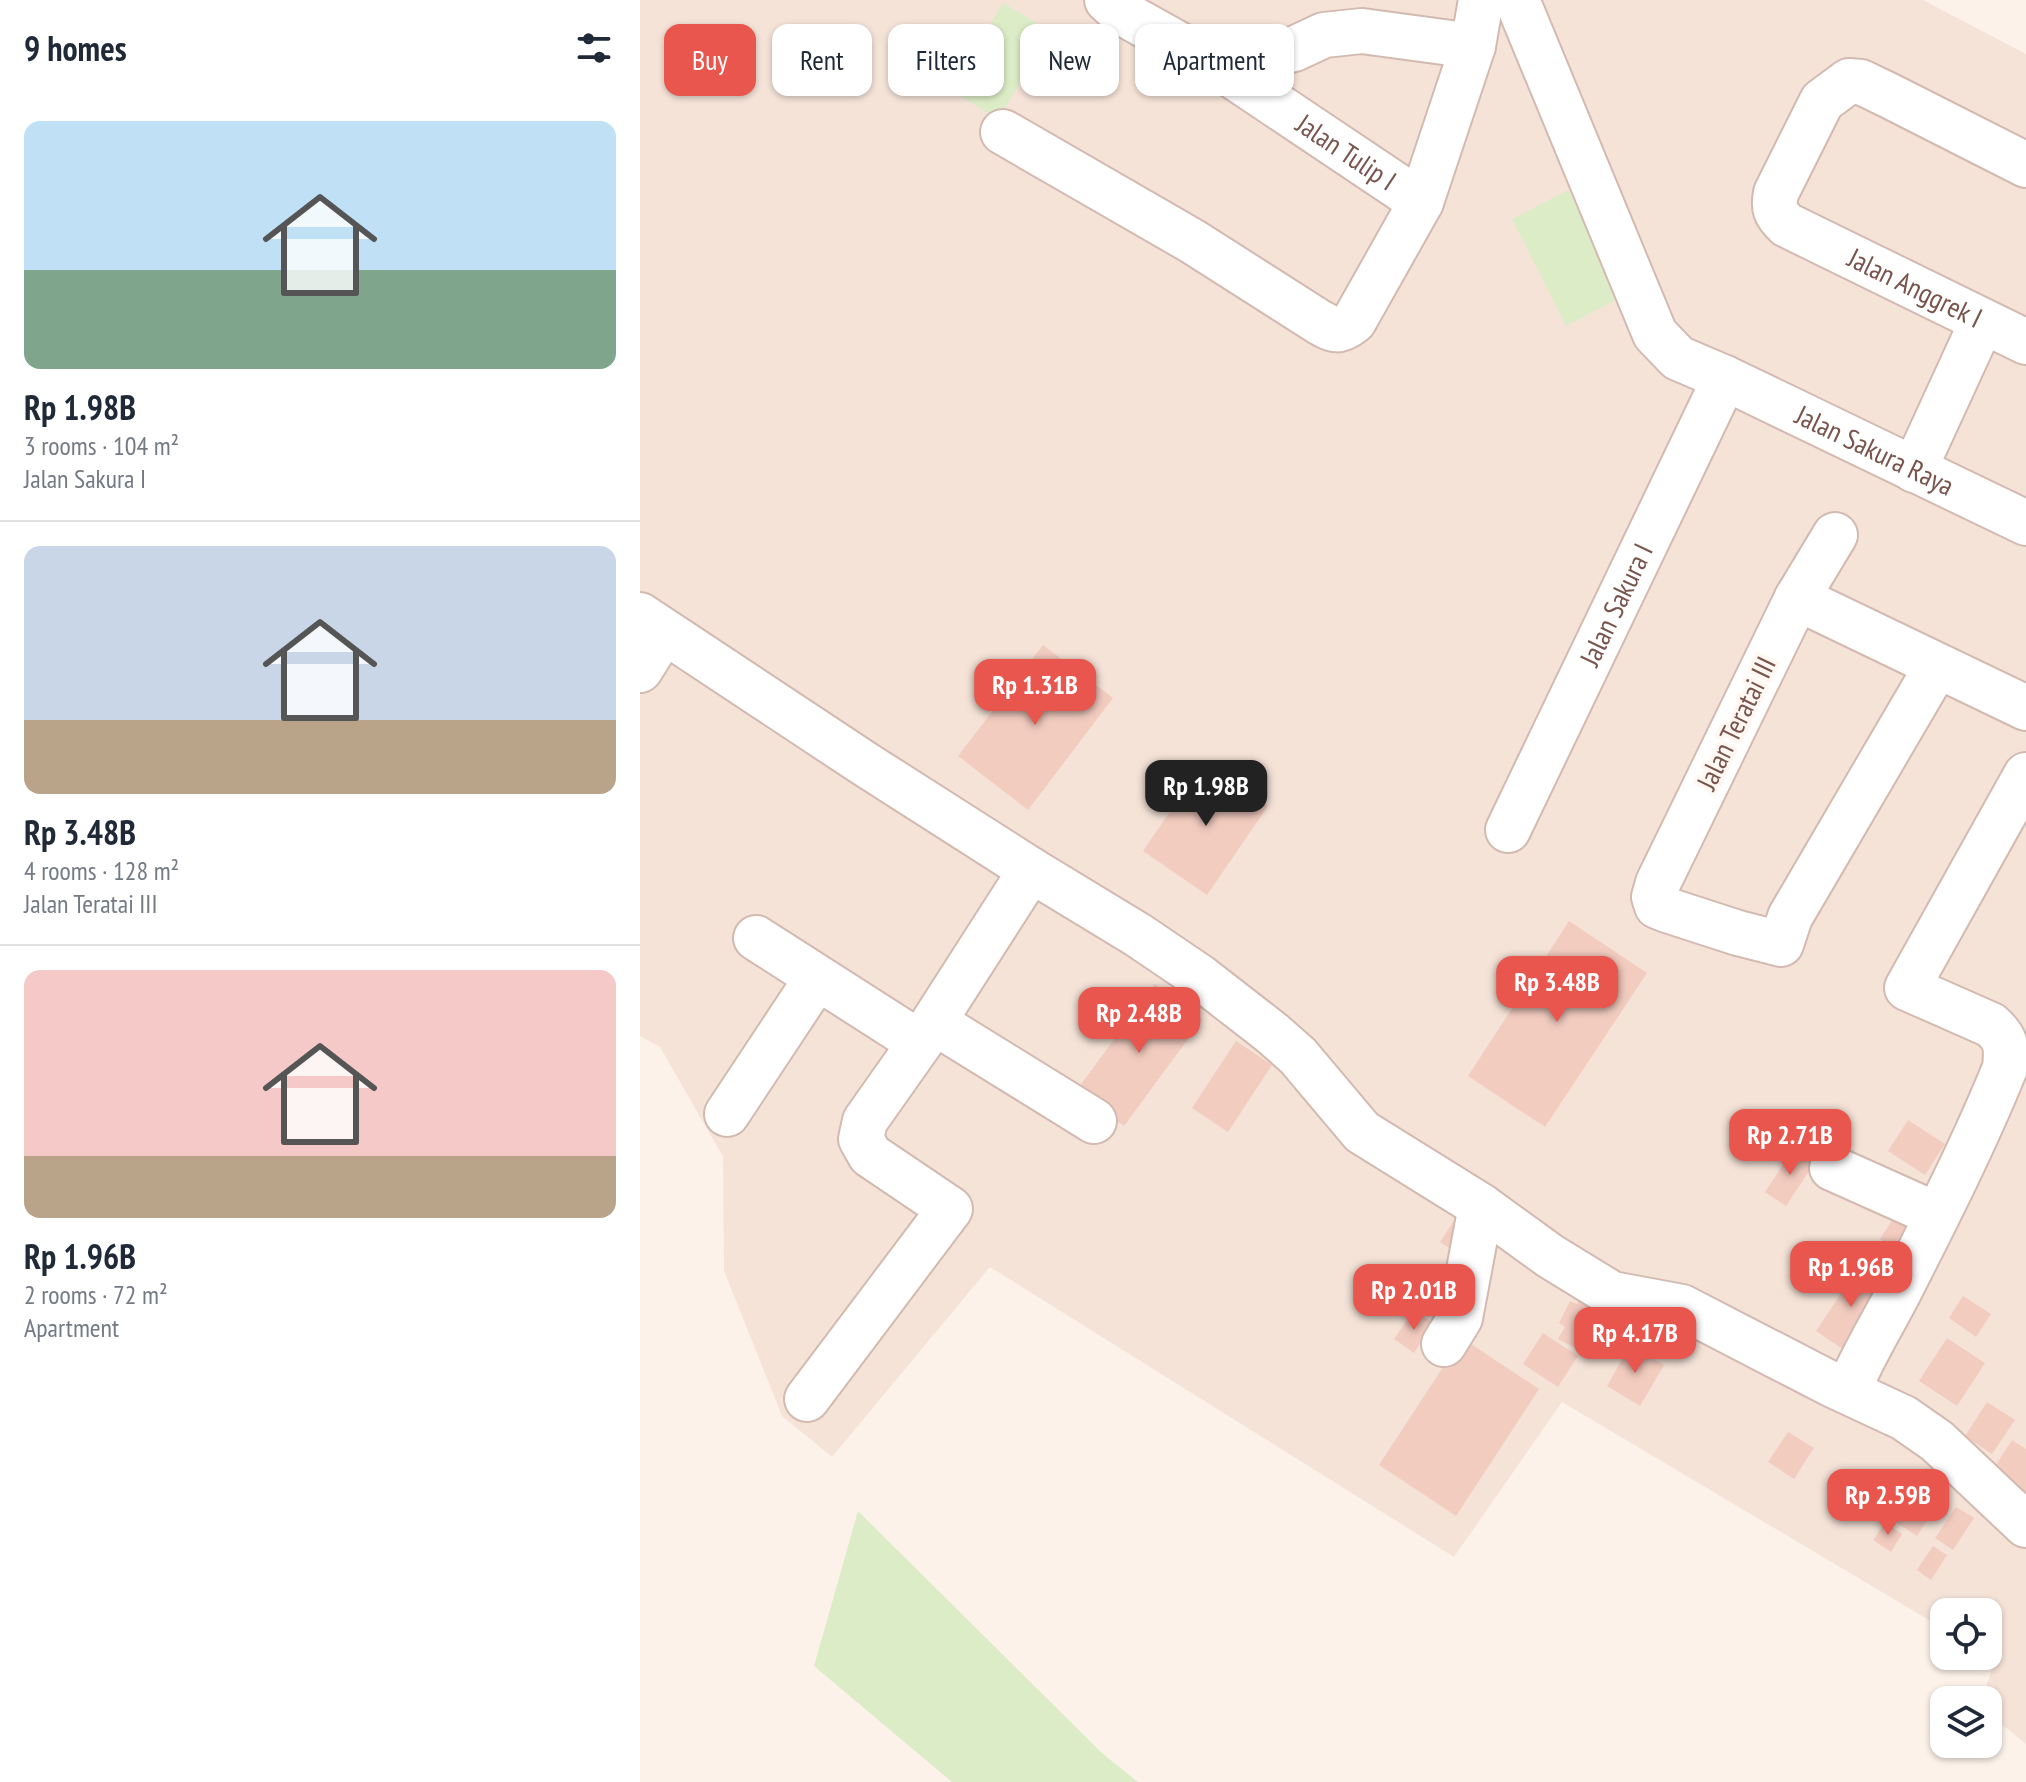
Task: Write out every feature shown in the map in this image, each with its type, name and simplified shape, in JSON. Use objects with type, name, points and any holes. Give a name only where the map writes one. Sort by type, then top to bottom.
[{"type":"street","name":"Jalan Tulip I","points":[[1107,0],[1142,24]]},
{"type":"street","points":[[1003,132],[1192,241],[1333,330],[1345,328],[1354,321],[1421,202],[1473,46],[1481,0]]},
{"type":"street","name":"Jalan Sakura Raya","points":[[1517,0],[1655,334],[1678,358],[2026,523]]},
{"type":"street","points":[[1294,49],[1324,35],[1362,31],[1473,46]]},
{"type":"street","name":"Jalan Anggrek I","points":[[2026,165],[1861,82],[1849,81],[1822,101],[1776,193],[1774,206],[1776,215],[1787,225],[2026,342]]},
{"type":"street","name":"Jalan Tulip I","points":[[1263,96],[1421,202]]},
{"type":"street","points":[[1914,470],[1982,322]]},
{"type":"street","name":"Jalan Sakura I","points":[[1508,830],[1725,378]]},
{"type":"street","name":"Jalan Teratai III","points":[[1835,535],[1797,598],[1658,883],[1654,897],[1657,906],[1781,944],[1790,917],[1937,666]]},
{"type":"street","points":[[1797,598],[2026,708]]},
{"type":"street","points":[[640,670],[652,623],[1200,977],[1298,1056],[1362,1132],[1481,1206],[1550,1256],[1612,1294],[1682,1307],[1904,1418],[1937,1441],[2026,1525]]},
{"type":"street","points":[[1848,1391],[1860,1361],[1937,1215],[2005,1068],[2014,1028],[1991,1025],[1907,988],[2026,775]]},
{"type":"street","points":[[807,1399],[950,1209],[870,1155],[861,1139],[865,1121],[927,1033],[1031,870]]},
{"type":"street","points":[[756,938],[817,978],[1094,1121]]},
{"type":"street","points":[[727,1114],[817,978]]},
{"type":"street","points":[[1832,1168],[1937,1215]]},
{"type":"street","points":[[1444,1344],[1460,1318],[1481,1206]]},
{"type":"shaded area","points":[[640,0],[1923,0],[2026,54],[2026,1744],[2002,1724],[2002,1686],[1986,1686],[1992,1670],[2002,1670],[2002,1598],[1930,1598],[1930,1621],[1562,1402],[1454,1557],[990,1267],[832,1457],[782,1416],[724,1271],[723,1157],[660,1047],[640,1036]]},
{"type":"green space","points":[[1003,3],[1038,24],[1020,24],[1020,83],[998,119],[960,96],[1004,96],[1004,24],[990,24]]},
{"type":"green space","points":[[1568,190],[1622,297],[1566,326],[1512,219]]},
{"type":"green space","points":[[858,1511],[1103,1754],[1138,1782],[952,1782],[814,1666]]},
{"type":"building","points":[[1043,645],[1113,698],[1028,810],[958,756]]},
{"type":"building","points":[[1204,762],[1268,806],[1207,895],[1143,851]]},
{"type":"building","points":[[1569,921],[1647,973],[1545,1127],[1468,1076]]},
{"type":"building","points":[[1155,984],[1202,1020],[1124,1126],[1076,1091]]},
{"type":"building","points":[[1236,1041],[1272,1065],[1228,1132],[1192,1108]]},
{"type":"building","points":[[1908,1120],[1945,1144],[1925,1175],[1888,1151]]},
{"type":"building","points":[[1794,1148],[1815,1162],[1786,1206],[1765,1192]]},
{"type":"building","points":[[1895,1216],[1919,1232],[1904,1255],[1880,1239]]},
{"type":"building","points":[[1453,1222],[1468,1233],[1455,1252],[1440,1242]]},
{"type":"building","points":[[1858,1268],[1885,1286],[1844,1350],[1816,1331]]},
{"type":"building","points":[[1584,1293],[1607,1307],[1583,1352],[1558,1339],[1565,1327],[1559,1323],[1570,1301],[1577,1304]]},
{"type":"building","points":[[1431,1294],[1449,1306],[1440,1320],[1422,1308]]},
{"type":"building","points":[[1963,1296],[1991,1314],[1976,1337],[1949,1318]]},
{"type":"building","points":[[1416,1312],[1433,1323],[1414,1353],[1394,1339]]},
{"type":"building","points":[[1543,1333],[1578,1356],[1558,1387],[1523,1364]]},
{"type":"building","points":[[1462,1338],[1539,1389],[1456,1516],[1379,1465]]},
{"type":"building","points":[[1947,1338],[1985,1363],[1957,1406],[1919,1381]]},
{"type":"building","points":[[1630,1345],[1664,1365],[1640,1406],[1607,1386]]},
{"type":"building","points":[[1987,1402],[2015,1420],[1992,1454],[1965,1436]]},
{"type":"building","points":[[1788,1432],[1814,1448],[1794,1479],[1768,1462]]},
{"type":"building","points":[[2012,1440],[2026,1449],[2026,1498],[1990,1474]]},
{"type":"building","points":[[1927,1476],[1947,1489],[1917,1536],[1897,1523]]},
{"type":"building","points":[[1956,1507],[1974,1518],[1953,1550],[1935,1538]]},
{"type":"building","points":[[1885,1523],[1902,1534],[1891,1552],[1873,1540]]},
{"type":"building","points":[[1933,1546],[1947,1555],[1931,1580],[1917,1570]]}]
